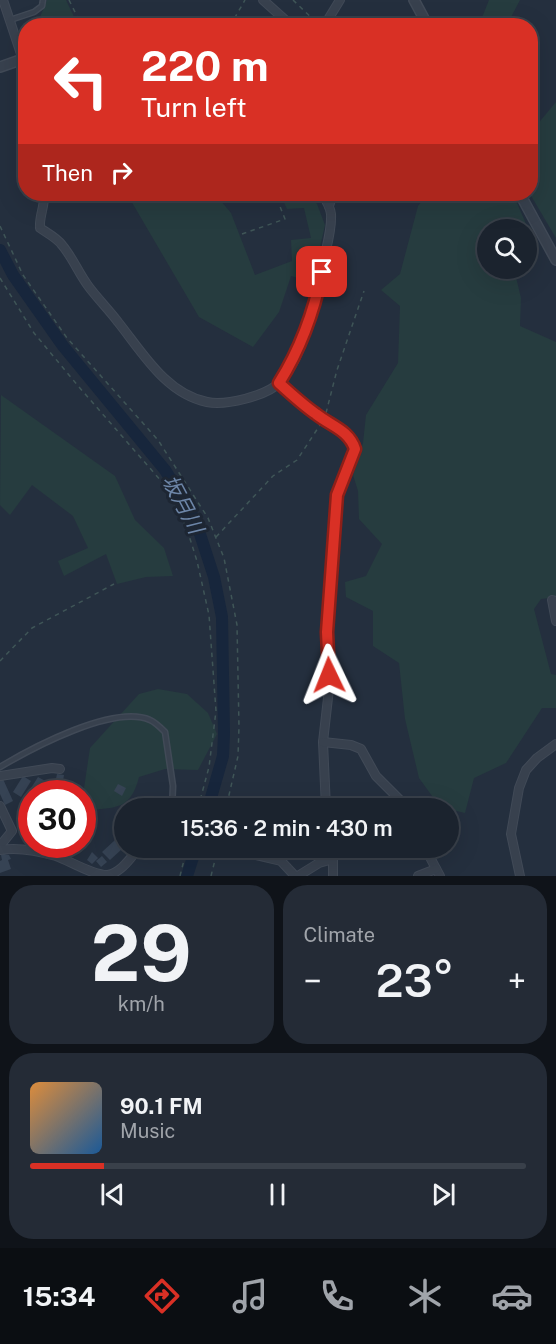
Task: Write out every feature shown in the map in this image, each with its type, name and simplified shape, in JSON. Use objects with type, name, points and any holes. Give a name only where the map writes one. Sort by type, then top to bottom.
[{"type":"street","points":[[3,0],[18,46]]},
{"type":"street","points":[[263,0],[283,18]]},
{"type":"street","points":[[328,18],[340,0]]},
{"type":"street","points":[[414,0],[424,18]]},
{"type":"street","points":[[0,68],[18,61]]},
{"type":"street","points":[[45,201],[39,219],[40,228],[61,244],[87,286],[162,377],[182,391],[204,402],[219,404],[246,399],[279,383],[290,366],[310,321],[328,244],[331,214],[326,201]]},
{"type":"street","points":[[329,206],[331,201]]},
{"type":"street","points":[[524,201],[556,260]]},
{"type":"street","points":[[279,383],[324,420],[343,431],[350,438],[355,449],[337,495],[327,632],[329,689],[323,742],[326,798]]},
{"type":"street","points":[[556,601],[552,600],[556,621]]},
{"type":"street","points":[[323,742],[351,745],[361,749],[376,776],[398,798]]},
{"type":"street","points":[[520,876],[511,834],[519,788],[526,770],[556,744]]},
{"type":"street","points":[[0,776],[52,768],[60,769]]},
{"type":"street","points":[[0,806],[12,831],[0,848]]},
{"type":"street","points":[[0,848],[54,855],[97,874],[108,875],[118,871],[130,858]]},
{"type":"street","points":[[269,858],[281,861],[297,876],[319,863],[333,859],[333,876]]},
{"type":"street","points":[[418,876],[438,872],[430,858]]},
{"type":"lane","points":[[10,20],[34,12],[42,6],[43,0]]},
{"type":"lane","points":[[0,767],[85,726],[124,717],[150,720],[165,732],[173,786],[172,798]]},
{"type":"path","points":[[69,0],[78,18]]},
{"type":"path","points":[[235,18],[245,0]]},
{"type":"path","points":[[293,0],[313,18]]},
{"type":"path","points":[[242,234],[285,219],[277,201]]},
{"type":"path","points":[[0,226],[23,275],[67,338],[158,440],[208,518],[216,537],[224,558],[237,625],[238,756],[228,798]]},
{"type":"path","points":[[0,278],[34,333],[162,482],[186,526],[197,561],[209,615],[216,711],[209,767],[201,798]]},
{"type":"path","points":[[216,537],[273,476],[297,460],[324,420],[337,370],[364,291]]},
{"type":"path","points":[[0,661],[32,628],[114,584]]},
{"type":"path","points":[[180,876],[184,858]]},
{"type":"path","points":[[211,876],[216,858]]},
{"type":"green space","points":[[47,0],[66,0],[75,18],[40,18]]},
{"type":"green space","points":[[489,0],[520,0],[511,18],[482,18]]},
{"type":"green space","points":[[556,102],[556,238],[534,201],[538,201],[538,124]]},
{"type":"green space","points":[[131,201],[221,201],[231,213],[255,275],[292,261],[291,240],[311,238],[304,208],[287,209],[283,201],[315,201],[325,225],[312,282],[291,276],[279,312],[253,347],[199,317]]},
{"type":"green space","points":[[422,201],[516,201],[524,219],[477,219],[477,279],[516,279],[521,298],[520,326],[556,342],[556,597],[541,599],[534,609],[551,674],[556,675],[556,708],[542,708],[506,763],[474,778],[465,813],[459,812],[459,798],[433,798],[419,778],[405,719],[399,663],[373,646],[373,611],[346,597],[345,582],[366,576],[382,544],[359,519],[358,491],[353,475],[363,443],[366,415],[398,363],[400,306],[381,290],[400,274],[418,206]]},
{"type":"green space","points":[[1,395],[115,476],[135,520],[164,548],[173,576],[146,577],[117,584],[106,554],[64,576],[58,561],[88,548],[73,516],[32,485],[10,515],[0,505]]},
{"type":"green space","points":[[158,689],[187,694],[208,713],[217,734],[198,770],[165,769],[139,777],[130,798],[114,798],[114,807],[96,809],[96,780],[85,780],[90,748],[139,694]]},
{"type":"building","points":[[57,774],[64,775],[63,780],[56,780]]},
{"type":"building","points":[[3,779],[13,801],[5,805],[0,794],[0,781]]},
{"type":"building","points":[[18,784],[18,795],[13,792]]},
{"type":"building","points":[[118,784],[126,788],[122,796],[114,791]]},
{"type":"building","points":[[114,841],[114,856],[110,860],[102,852]]},
{"type":"building","points":[[1,855],[9,855],[11,859],[8,860],[11,869],[0,873]]},
{"type":"building","points":[[96,856],[98,858],[92,864],[87,860],[96,858]]},
{"type":"building","points":[[102,856],[107,862],[101,867],[96,861]]},
{"type":"waterway","name":"坂月川","points":[[0,250],[13,275],[63,346],[165,470],[190,510],[199,531],[214,577],[222,617],[223,756],[211,798]]},
{"type":"waterway","name":"坂月川","points":[[187,876],[193,858]]},
{"type":"route","points":[[322,272],[310,321],[290,366],[279,383],[320,417],[343,431],[350,438],[355,449],[337,495],[336,535],[327,632],[329,675]]}]
